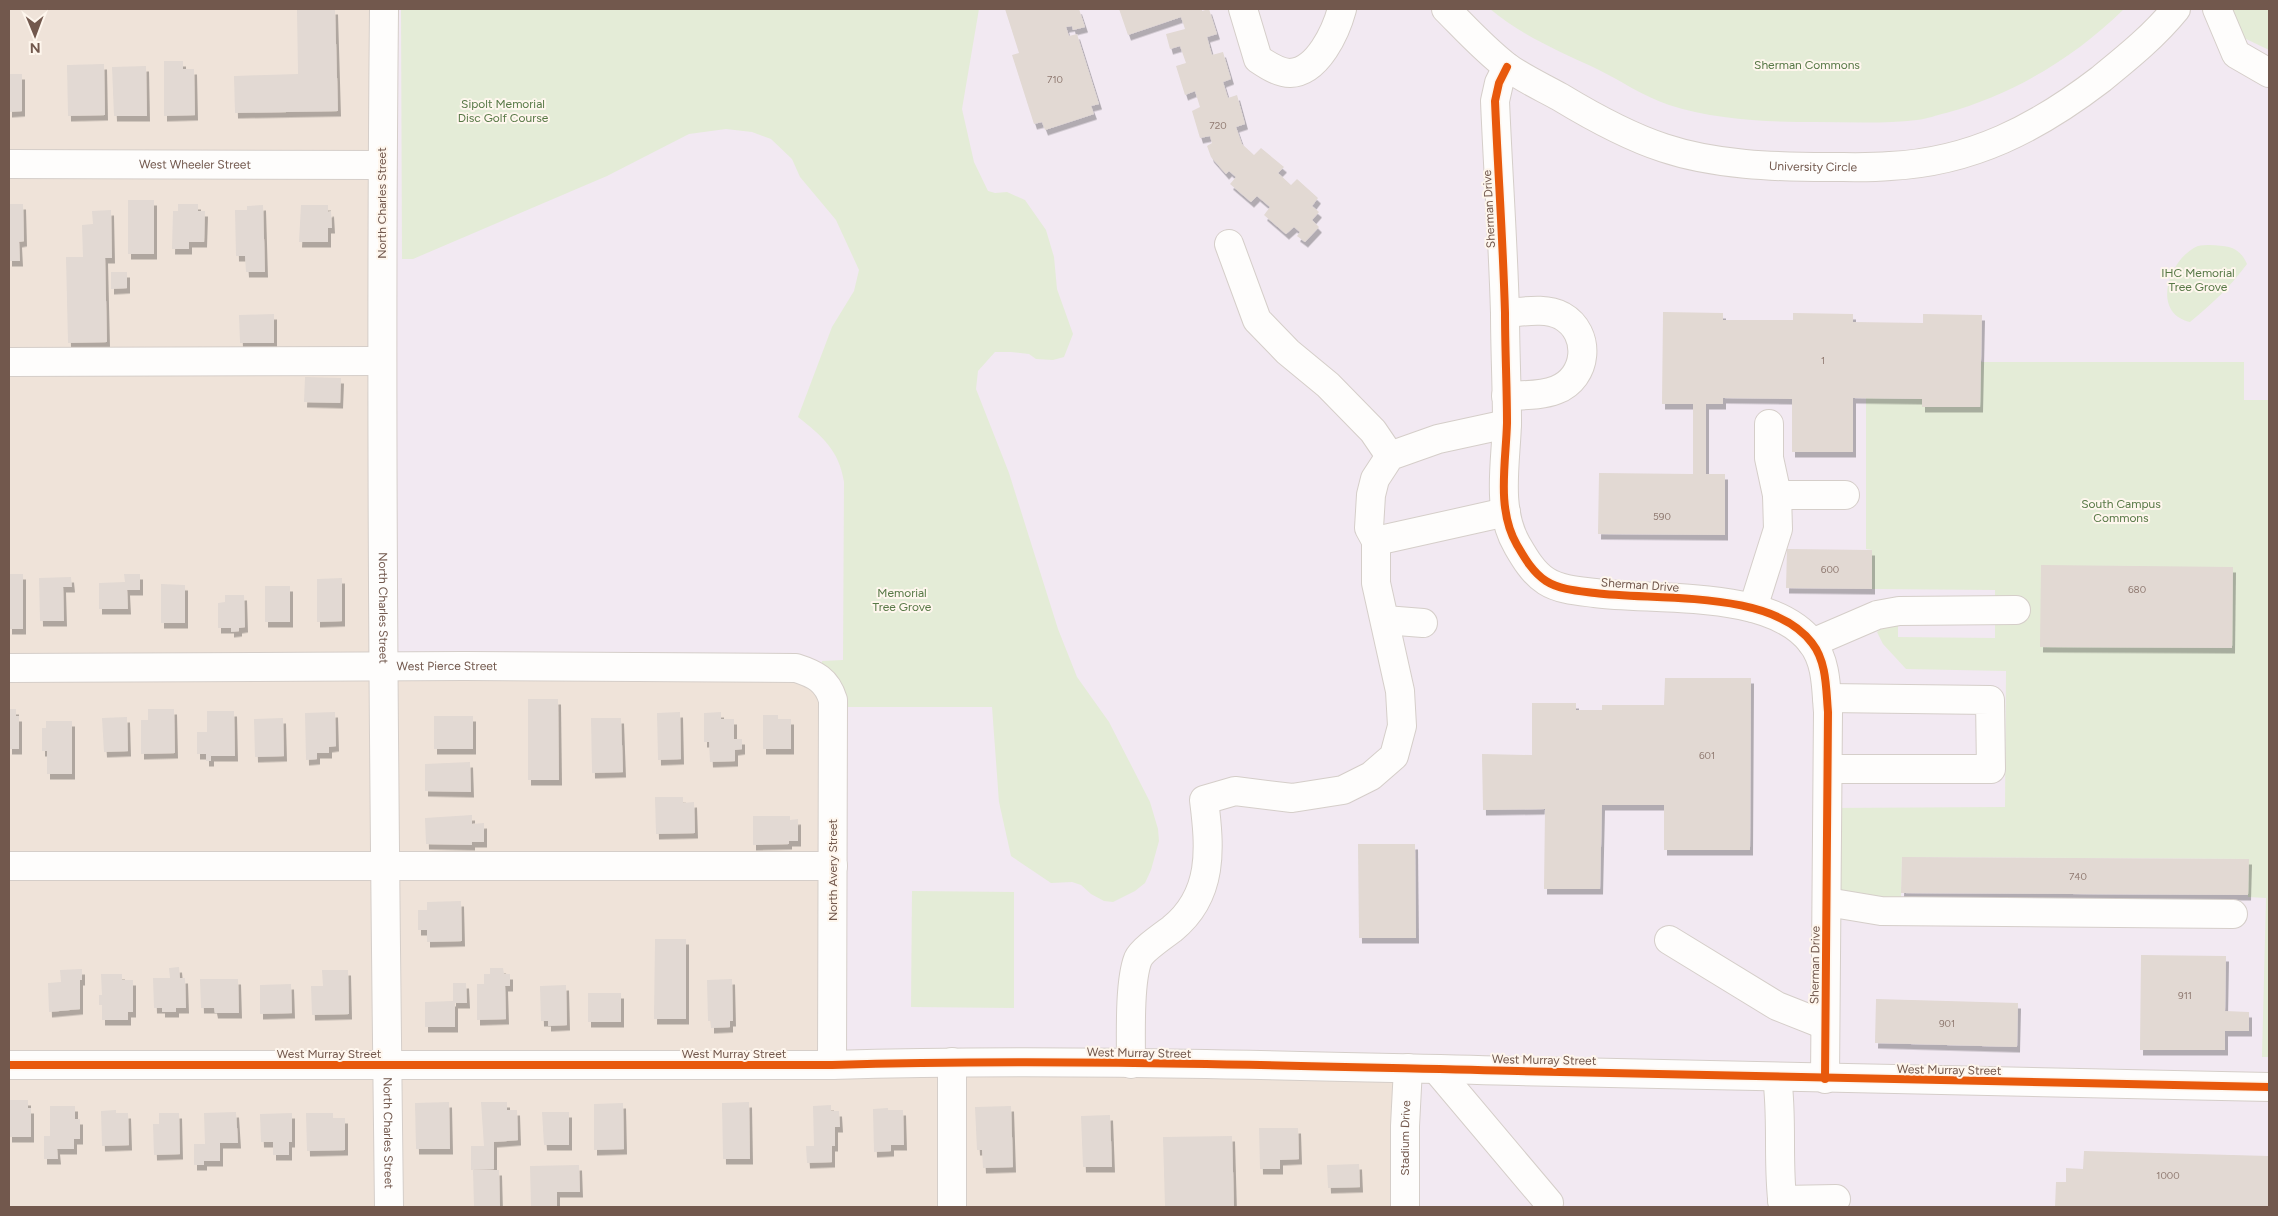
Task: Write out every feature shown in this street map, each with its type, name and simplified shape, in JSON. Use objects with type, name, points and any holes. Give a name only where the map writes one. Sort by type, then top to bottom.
[{"type":"street","name":"North Charles Street","points":[[384,9],[381,362],[382,667],[389,1207]]},
{"type":"street","points":[[1243,9],[1258,60],[1270,68],[1291,73],[1310,65],[1324,50],[1338,24],[1342,9]]},
{"type":"street","name":"University Circle","points":[[1446,9],[1486,50],[1507,67],[1599,120],[1665,148],[1710,159],[1805,167],[1891,166],[1945,158],[1995,144],[2034,126],[2071,102],[2158,32],[2176,9]]},
{"type":"street","points":[[2217,9],[2236,54],[2269,73]]},
{"type":"street","name":"Sherman Drive","points":[[1507,67],[1499,83],[1495,101],[1507,424],[1506,512],[1516,542],[1531,566],[1545,580],[1563,588],[1611,595],[1729,603],[1753,608],[1784,620],[1812,643],[1822,663],[1827,698],[1825,1079]]},
{"type":"street","name":"West Wheeler Street","points":[[9,164],[382,165]]},
{"type":"street","points":[[1229,244],[1257,320],[1288,352],[1328,385],[1374,431],[1390,456]]},
{"type":"street","points":[[1504,313],[1549,311],[1561,316],[1572,324],[1583,348],[1579,368],[1567,384],[1555,391],[1506,396]]},
{"type":"street","points":[[9,362],[381,362]]},
{"type":"street","points":[[1131,1064],[1134,976],[1139,956],[1182,921],[1200,894],[1208,870],[1208,830],[1204,800],[1235,791],[1292,798],[1343,790],[1372,776],[1394,756],[1402,726],[1400,691],[1376,583],[1376,541],[1369,528],[1371,495],[1375,479],[1390,456],[1438,440],[1507,424]]},
{"type":"street","points":[[1753,608],[1778,529],[1777,495],[1769,458],[1769,424]]},
{"type":"street","points":[[1777,495],[1845,495]]},
{"type":"street","points":[[1376,541],[1506,512]]},
{"type":"street","points":[[1812,643],[1877,616],[1899,611],[2016,610]]},
{"type":"street","points":[[1384,620],[1423,623]]},
{"type":"street","name":"West Pierce Street","points":[[9,668],[796,668],[814,674],[821,679]]},
{"type":"street","name":"North Avery Street","points":[[821,679],[833,700],[832,1065]]},
{"type":"street","points":[[1827,698],[1990,700],[1991,769],[1828,769]]},
{"type":"street","points":[[9,866],[833,866]]},
{"type":"street","points":[[1827,902],[1881,911],[2232,914]]},
{"type":"street","points":[[1669,940],[1778,1006],[1825,1025]]},
{"type":"street","points":[[952,1062],[952,1207]]},
{"type":"street","name":"West Murray Street","points":[[9,1065],[832,1065],[952,1062],[1408,1068],[1825,1079],[2269,1087]]},
{"type":"street","name":"Stadium Drive","points":[[1405,1207],[1404,1126],[1408,1068]]},
{"type":"street","points":[[1436,1069],[1549,1203]]},
{"type":"street","points":[[1777,1077],[1780,1097],[1783,1204],[1836,1199]]},
{"type":"shaded area","points":[[9,9],[383,9],[796,668],[1408,1068],[1405,1207],[9,1207]]},
{"type":"shaded area","points":[[383,9],[2269,9],[2269,1207],[1405,1207],[1408,1069],[832,1065],[821,679],[382,667]]},
{"type":"green space","name":"Sipolt Memorial Disc Golf Course","points":[[401,9],[979,9],[962,109],[974,162],[988,191],[995,193],[1007,192],[1025,200],[1046,230],[1054,257],[1057,289],[1073,334],[1064,357],[1053,360],[1036,359],[1029,354],[995,352],[978,371],[976,389],[1009,473],[1058,629],[1077,677],[1109,722],[1150,802],[1158,829],[1159,841],[1151,870],[1145,883],[1135,891],[1113,902],[1104,901],[1091,894],[1081,885],[1072,882],[1051,883],[1011,856],[999,802],[992,707],[833,707],[821,679],[822,661],[843,660],[844,482],[842,471],[834,452],[822,437],[798,417],[832,327],[854,291],[859,270],[836,220],[800,177],[792,159],[771,139],[752,132],[726,129],[689,134],[607,176],[413,259],[402,259]]},
{"type":"green space","name":"Sherman Commons","points":[[1490,9],[2124,9],[2105,27],[2064,58],[2019,85],[1995,96],[1924,119],[1866,122],[1742,119],[1705,114],[1669,105],[1540,42],[1514,27]]},
{"type":"green space","points":[[2230,9],[2269,9],[2269,50],[2242,37]]},
{"type":"green space","name":"IHC Memorial Tree Grove","points":[[2210,245],[2237,250],[2247,264],[2220,295],[2190,322],[2178,317],[2170,308],[2167,297],[2168,285],[2172,273],[2188,252],[2198,246]]},
{"type":"green space","name":"South Campus Commons","points":[[1981,362],[2244,362],[2244,400],[2269,400],[2269,1057],[2262,1057],[2266,898],[2248,897],[2248,859],[1902,857],[1901,898],[1827,902],[1828,808],[2005,807],[2006,671],[1906,669],[1883,644],[1877,632],[1890,622],[1898,623],[1898,637],[1995,638],[1995,590],[1872,589],[1872,550],[1866,549],[1866,398],[1922,399],[1922,407],[1980,407]]},
{"type":"green space","points":[[912,891],[1014,892],[1014,1008],[911,1007]]},
{"type":"building","points":[[297,9],[335,9],[338,111],[235,113],[234,76],[298,74]]},
{"type":"building","points":[[1005,9],[1079,9],[1085,27],[1073,30],[1072,26],[1066,27],[1069,36],[1077,34],[1099,104],[1091,106],[1094,114],[1045,130],[1042,122],[1034,124],[1012,55],[1019,53]]},
{"type":"building","points":[[1119,9],[1202,9],[1202,11],[1209,9],[1217,34],[1207,37],[1212,55],[1223,52],[1231,79],[1223,82],[1228,98],[1237,95],[1245,124],[1236,127],[1242,144],[1254,155],[1261,148],[1284,167],[1278,173],[1291,185],[1297,179],[1318,198],[1312,206],[1319,212],[1312,220],[1319,227],[1305,242],[1297,236],[1300,232],[1294,227],[1286,234],[1264,215],[1270,207],[1257,196],[1251,202],[1230,184],[1236,177],[1229,171],[1226,174],[1211,157],[1207,146],[1212,143],[1210,136],[1200,138],[1192,111],[1200,107],[1195,91],[1185,95],[1176,66],[1186,63],[1180,46],[1170,49],[1166,34],[1185,29],[1181,17],[1128,35]]},
{"type":"building","points":[[164,61],[183,61],[183,69],[194,69],[195,115],[164,116]]},
{"type":"building","points":[[104,64],[105,115],[68,116],[67,65]]},
{"type":"building","points":[[146,66],[147,116],[114,116],[112,67]]},
{"type":"building","points":[[9,74],[22,74],[22,111],[9,112]]},
{"type":"building","points":[[128,200],[154,200],[154,254],[128,254]]},
{"type":"building","points":[[9,204],[23,204],[24,241],[19,242],[20,261],[9,261]]},
{"type":"building","points":[[178,204],[198,204],[198,211],[205,211],[204,242],[189,242],[189,249],[172,249],[173,211],[178,211]]},
{"type":"building","points":[[263,205],[265,272],[246,272],[245,256],[236,256],[235,210],[247,210],[247,206]]},
{"type":"building","points":[[301,205],[328,205],[328,212],[331,211],[332,228],[328,228],[328,242],[299,242]]},
{"type":"building","points":[[111,210],[112,258],[105,258],[107,342],[68,343],[66,257],[83,257],[82,225],[93,224],[92,211]]},
{"type":"building","points":[[111,272],[127,272],[127,288],[111,289]]},
{"type":"building","points":[[1663,312],[1723,313],[1723,320],[1793,320],[1793,313],[1853,314],[1853,322],[1923,323],[1923,314],[1982,315],[1980,407],[1922,407],[1922,399],[1853,398],[1853,452],[1792,452],[1792,399],[1723,398],[1723,404],[1706,404],[1706,474],[1725,474],[1725,535],[1598,534],[1599,473],[1693,474],[1693,404],[1662,404]]},
{"type":"building","points":[[274,314],[274,343],[240,343],[239,315]]},
{"type":"building","points":[[305,377],[341,378],[340,403],[304,402]]},
{"type":"building","points":[[1787,549],[1872,550],[1872,589],[1786,588]]},
{"type":"building","points":[[2041,565],[2233,567],[2232,648],[2040,647]]},
{"type":"building","points":[[9,574],[23,574],[23,629],[9,629]]},
{"type":"building","points":[[124,574],[140,574],[140,590],[127,590],[128,609],[99,609],[99,583],[125,582]]},
{"type":"building","points":[[71,577],[72,587],[63,587],[64,621],[40,621],[39,578]]},
{"type":"building","points":[[342,578],[342,621],[317,622],[317,579]]},
{"type":"building","points":[[161,584],[185,585],[185,623],[161,623]]},
{"type":"building","points":[[265,586],[290,586],[290,622],[265,622]]},
{"type":"building","points":[[225,595],[244,595],[245,627],[239,628],[239,631],[231,632],[231,628],[218,628],[218,603],[225,602]]},
{"type":"building","points":[[1665,678],[1751,678],[1750,850],[1664,850],[1664,805],[1602,805],[1600,889],[1544,889],[1545,809],[1483,810],[1482,754],[1532,755],[1532,703],[1576,703],[1576,710],[1602,710],[1602,705],[1664,705]]},
{"type":"building","points":[[528,699],[558,699],[559,780],[528,780]]},
{"type":"building","points":[[9,709],[16,709],[16,716],[19,716],[19,749],[9,749]]},
{"type":"building","points":[[148,709],[174,709],[175,753],[141,754],[141,720],[148,720]]},
{"type":"building","points":[[207,711],[234,711],[235,756],[211,756],[211,761],[206,761],[206,754],[197,754],[197,732],[207,732]]},
{"type":"building","points":[[335,712],[336,746],[329,747],[329,753],[317,753],[317,759],[306,760],[305,713]]},
{"type":"building","points":[[680,712],[681,759],[658,760],[657,713]]},
{"type":"building","points":[[721,712],[721,719],[734,719],[734,739],[742,739],[742,749],[735,750],[735,761],[710,762],[709,742],[704,742],[704,713]]},
{"type":"building","points":[[763,715],[778,715],[778,719],[791,719],[791,749],[763,749]]},
{"type":"building","points":[[434,716],[473,716],[473,749],[434,749]]},
{"type":"building","points":[[127,717],[128,751],[104,752],[102,718]]},
{"type":"building","points":[[283,718],[284,756],[255,757],[254,719]]},
{"type":"building","points":[[591,718],[621,718],[623,772],[592,773]]},
{"type":"building","points":[[46,721],[72,721],[72,774],[47,774],[47,751],[42,751],[42,728],[46,728]]},
{"type":"building","points":[[470,762],[471,792],[425,791],[425,764]]},
{"type":"building","points":[[655,797],[683,797],[683,803],[694,802],[695,833],[656,834]]},
{"type":"building","points":[[472,815],[472,824],[484,823],[484,842],[472,842],[472,845],[426,844],[425,818]]},
{"type":"building","points":[[753,816],[790,816],[790,820],[798,819],[798,841],[789,841],[789,844],[753,845]]},
{"type":"building","points":[[1358,844],[1415,844],[1416,938],[1359,938]]},
{"type":"building","points":[[1902,857],[2249,859],[2248,895],[1901,893]]},
{"type":"building","points":[[461,901],[462,941],[427,942],[427,930],[418,930],[418,910],[427,910],[427,902]]},
{"type":"building","points":[[655,939],[686,939],[686,1019],[654,1019]]},
{"type":"building","points":[[2141,955],[2226,956],[2225,1011],[2249,1012],[2249,1031],[2225,1031],[2225,1050],[2140,1050]]},
{"type":"building","points":[[179,967],[180,978],[185,978],[186,1008],[176,1008],[176,1012],[162,1012],[162,1008],[154,1008],[153,978],[170,978],[169,968]]},
{"type":"building","points":[[490,968],[503,968],[504,974],[510,974],[510,986],[505,986],[506,1019],[477,1020],[477,984],[484,984],[484,974],[490,974]]},
{"type":"building","points":[[82,969],[80,1009],[49,1012],[48,983],[61,982],[60,970]]},
{"type":"building","points":[[322,970],[348,970],[349,1014],[312,1015],[311,986],[323,986]]},
{"type":"building","points":[[101,974],[122,974],[122,980],[133,980],[133,1012],[128,1012],[128,1020],[102,1020],[102,1005],[99,1005],[99,995],[102,995]]},
{"type":"building","points":[[200,979],[238,979],[239,1013],[215,1013],[214,1008],[201,1008]]},
{"type":"building","points":[[732,979],[733,1021],[730,1021],[730,1027],[711,1028],[711,1021],[708,1021],[707,980]]},
{"type":"building","points":[[453,983],[466,983],[467,1003],[455,1003],[455,1027],[425,1027],[425,1002],[453,1001]]},
{"type":"building","points":[[291,984],[292,1013],[260,1014],[260,985]]},
{"type":"building","points":[[566,985],[567,1025],[548,1026],[548,1021],[541,1021],[540,986]]},
{"type":"building","points":[[588,993],[621,993],[621,1022],[588,1022]]},
{"type":"building","points":[[1876,999],[2018,1003],[2017,1047],[1875,1043]]},
{"type":"building","points":[[9,1100],[28,1100],[28,1108],[31,1108],[31,1137],[9,1137]]},
{"type":"building","points":[[449,1102],[450,1149],[416,1149],[415,1103]]},
{"type":"building","points":[[481,1102],[507,1102],[507,1110],[517,1110],[518,1140],[494,1142],[494,1169],[471,1170],[471,1146],[484,1146]]},
{"type":"building","points":[[749,1102],[750,1159],[723,1159],[722,1103]]},
{"type":"building","points":[[623,1103],[624,1149],[594,1150],[594,1104]]},
{"type":"building","points":[[831,1105],[831,1111],[839,1111],[840,1127],[835,1127],[835,1146],[832,1146],[832,1162],[807,1163],[806,1146],[814,1146],[813,1106]]},
{"type":"building","points":[[50,1106],[75,1106],[75,1119],[80,1119],[80,1139],[74,1139],[74,1149],[57,1149],[58,1159],[44,1159],[44,1136],[50,1136]]},
{"type":"building","points":[[1011,1106],[1013,1167],[983,1168],[982,1150],[977,1150],[975,1107]]},
{"type":"building","points":[[888,1108],[888,1110],[903,1110],[904,1145],[891,1145],[891,1151],[874,1152],[873,1109]]},
{"type":"building","points":[[116,1110],[116,1113],[128,1113],[129,1145],[102,1146],[101,1111]]},
{"type":"building","points":[[236,1112],[238,1143],[220,1143],[220,1161],[204,1161],[204,1165],[194,1165],[194,1144],[205,1144],[204,1113]]},
{"type":"building","points":[[542,1112],[569,1112],[569,1145],[544,1145]]},
{"type":"building","points":[[159,1113],[179,1113],[180,1154],[154,1155],[153,1124],[159,1124]]},
{"type":"building","points":[[292,1113],[292,1142],[289,1142],[289,1155],[273,1155],[273,1142],[261,1142],[260,1114]]},
{"type":"building","points":[[306,1113],[333,1113],[333,1118],[345,1118],[345,1150],[307,1151]]},
{"type":"building","points":[[1110,1115],[1112,1167],[1083,1167],[1081,1116]]},
{"type":"building","points":[[1259,1128],[1298,1128],[1299,1159],[1280,1160],[1280,1169],[1260,1169]]},
{"type":"building","points":[[1232,1136],[1234,1207],[1165,1207],[1163,1137]]},
{"type":"building","points":[[2084,1151],[2269,1156],[2269,1207],[2055,1207],[2056,1182],[2066,1182],[2066,1168],[2083,1169]]},
{"type":"building","points":[[1359,1164],[1360,1187],[1328,1188],[1327,1165]]},
{"type":"building","points":[[579,1165],[580,1192],[557,1192],[557,1207],[531,1207],[530,1166]]},
{"type":"building","points":[[473,1170],[499,1170],[500,1207],[474,1207]]},
{"type":"cycle path","points":[[1507,67],[1499,83],[1495,101],[1505,313],[1507,423],[1504,501],[1510,531],[1533,569],[1541,578],[1557,586],[1570,590],[1595,593],[1680,598],[1742,606],[1770,614],[1794,626],[1812,643],[1817,651],[1825,676],[1828,712],[1825,1079]]},
{"type":"cycle path","points":[[9,1065],[832,1065],[1004,1062],[1261,1065],[2269,1087]]},
{"type":"park label","name":"Memorial Tree Grove","points":[[902,600]]}]
